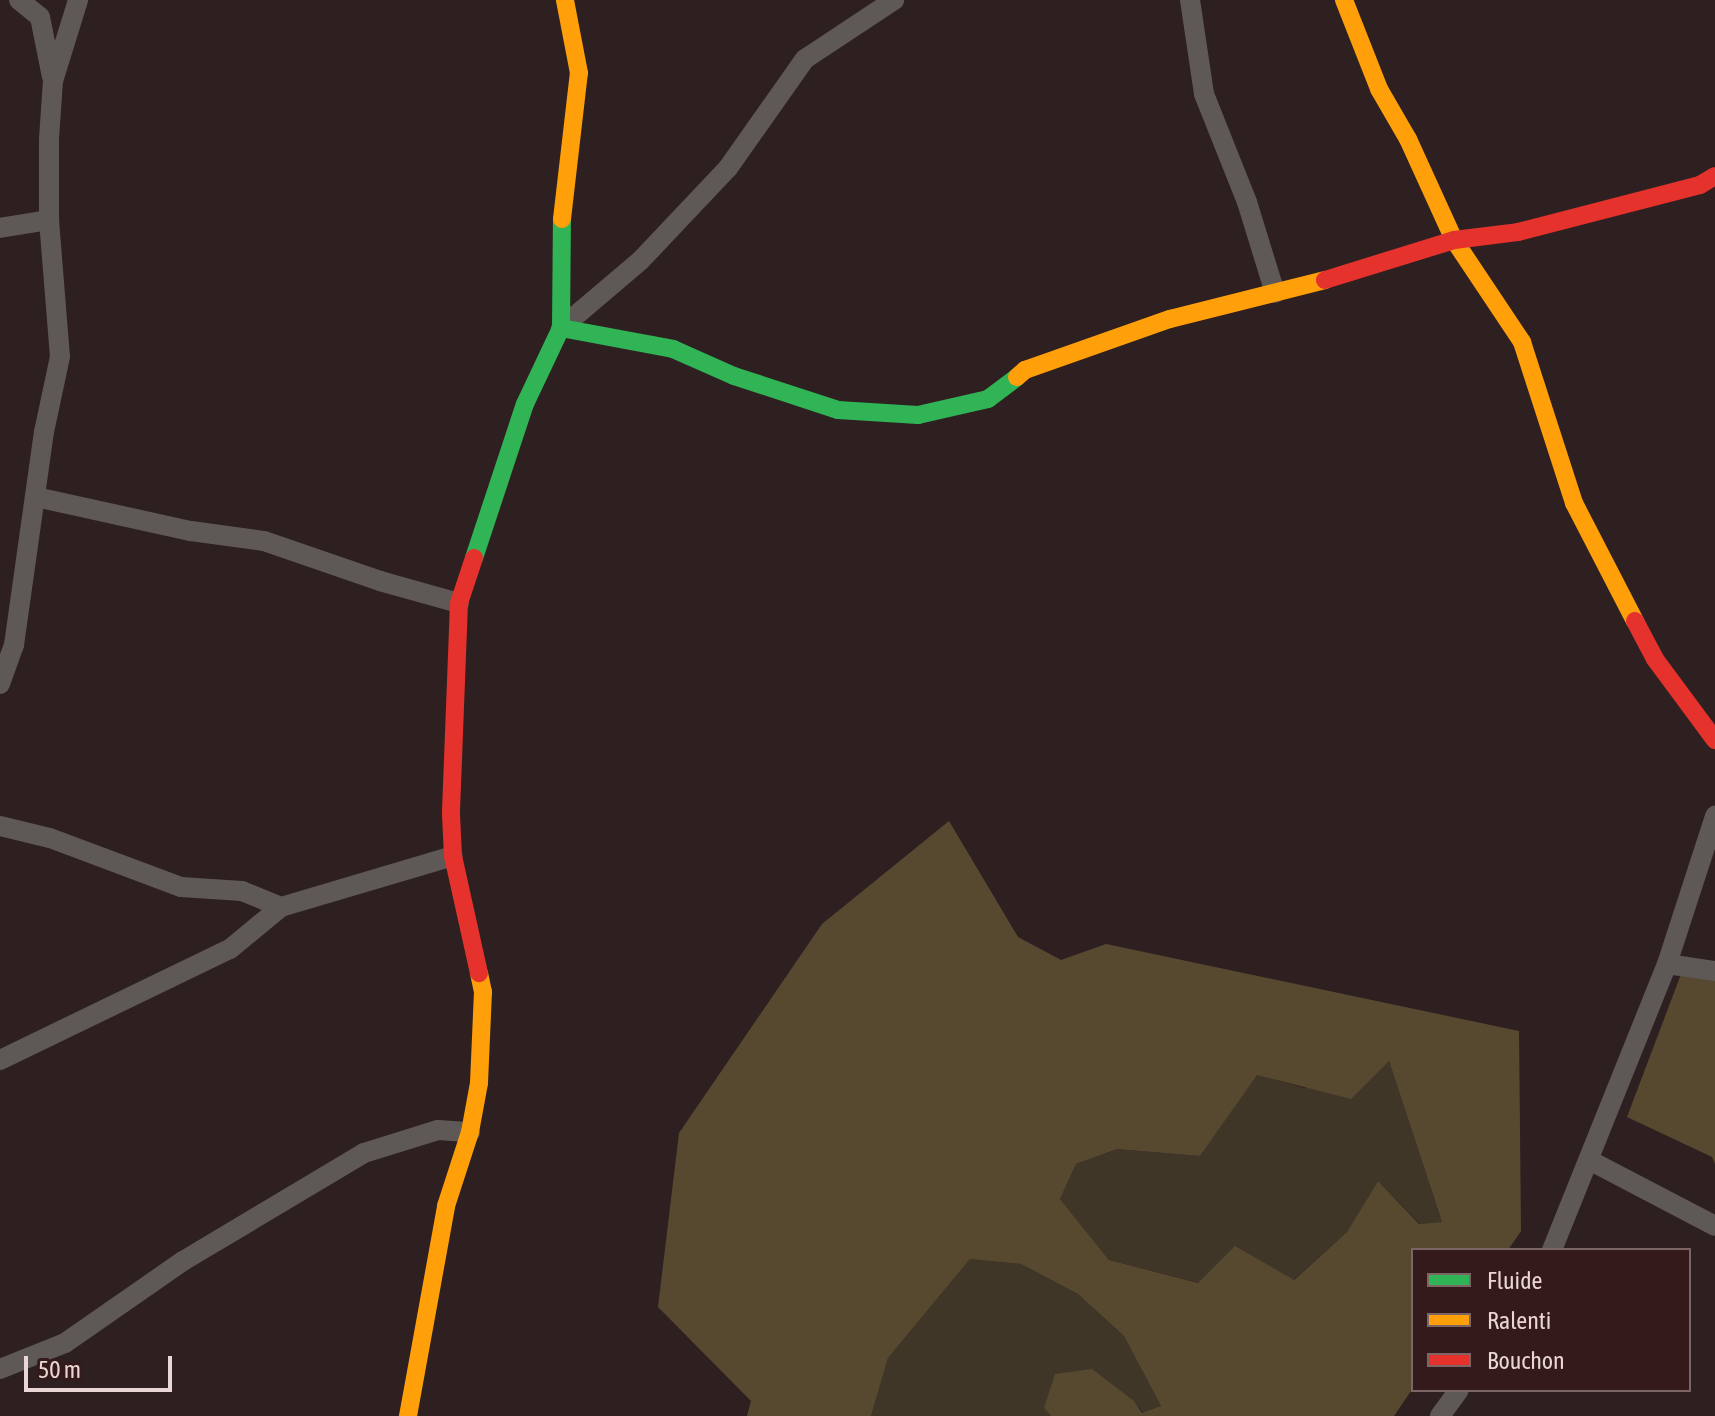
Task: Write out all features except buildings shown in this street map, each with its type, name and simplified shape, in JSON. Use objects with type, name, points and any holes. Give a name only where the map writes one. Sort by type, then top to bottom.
[{"type":"street","points":[[19,0],[40,17],[53,81]]},
{"type":"street","points":[[0,684],[14,645],[44,432],[60,357],[49,220],[49,139],[53,81],[78,0]]},
{"type":"street","points":[[561,328],[562,218],[579,73],[565,0]]},
{"type":"street","points":[[408,1416],[446,1206],[470,1132],[479,1083],[483,992],[453,856],[451,756],[459,603],[525,404],[561,328],[640,261],[728,168],[805,59],[894,0]]},
{"type":"street","points":[[1190,0],[1204,94],[1247,202],[1275,293]]},
{"type":"street","points":[[1344,0],[1379,89],[1408,139],[1454,240],[1522,342],[1574,503],[1655,659],[1715,740]]},
{"type":"street","points":[[561,328],[673,349],[734,376],[838,410],[918,415],[988,399],[1025,370],[1170,319],[1275,293],[1454,240],[1518,232],[1700,185],[1715,176]]},
{"type":"street","points":[[0,228],[49,220]]},
{"type":"street","points":[[36,497],[191,531],[264,541],[380,581],[459,603]]},
{"type":"street","points":[[1553,1248],[1667,964],[1715,816]]},
{"type":"street","points":[[0,826],[50,838],[181,887],[242,891],[281,907]]},
{"type":"street","points":[[0,1060],[230,949],[281,907],[453,856]]},
{"type":"street","points":[[1667,964],[1715,971]]},
{"type":"street","points":[[0,1369],[65,1343],[183,1261],[364,1153],[438,1130],[470,1132]]},
{"type":"street","points":[[1589,1160],[1715,1226]]},
{"type":"street","points":[[1440,1416],[1458,1392]]},
{"type":"shaded area","points":[[949,821],[1018,937],[1061,960],[1106,944],[1519,1031],[1521,1231],[1509,1248],[1411,1248],[1411,1391],[1394,1416],[1051,1416],[1044,1408],[1055,1374],[1092,1369],[1134,1401],[1142,1413],[1161,1406],[1124,1336],[1078,1294],[1021,1264],[970,1259],[888,1358],[871,1416],[747,1416],[751,1401],[658,1307],[679,1133],[822,924]],"holes":[[[1389,1061],[1442,1222],[1419,1224],[1378,1181],[1347,1232],[1294,1280],[1235,1246],[1198,1283],[1109,1260],[1060,1199],[1076,1164],[1117,1149],[1200,1156],[1257,1075],[1351,1099]]]},
{"type":"shaded area","points":[[1686,961],[1715,964],[1715,1164],[1712,1157],[1627,1117]]},
{"type":"shaded area","points":[[1389,1061],[1442,1222],[1420,1224],[1378,1181],[1347,1232],[1293,1280],[1279,1275],[1199,1283],[1109,1260],[1060,1199],[1076,1164],[1117,1149],[1200,1156],[1257,1074],[1304,1088]]},
{"type":"shaded area","points":[[970,1259],[1021,1264],[1078,1294],[1124,1336],[1161,1406],[1143,1413],[1134,1401],[1044,1408],[1051,1416],[871,1416],[888,1358]]},
{"type":"traffic: fast","points":[[474,558],[525,404],[561,328],[562,219]]},
{"type":"traffic: fast","points":[[561,328],[673,349],[734,376],[838,410],[918,415],[988,399],[1017,377]]},
{"type":"traffic: slow","points":[[562,219],[579,73],[565,0]]},
{"type":"traffic: slow","points":[[1344,0],[1379,89],[1408,139],[1454,240],[1522,342],[1574,503],[1635,621]]},
{"type":"traffic: slow","points":[[1017,377],[1025,370],[1170,319],[1325,280]]},
{"type":"traffic: slow","points":[[408,1416],[446,1206],[470,1132],[479,1083],[483,992],[479,973]]},
{"type":"traffic: jam","points":[[1325,280],[1454,240],[1518,232],[1700,185],[1715,176]]},
{"type":"traffic: jam","points":[[474,558],[459,603],[451,814],[453,856],[479,973]]},
{"type":"traffic: jam","points":[[1635,621],[1655,659],[1715,740]]}]
